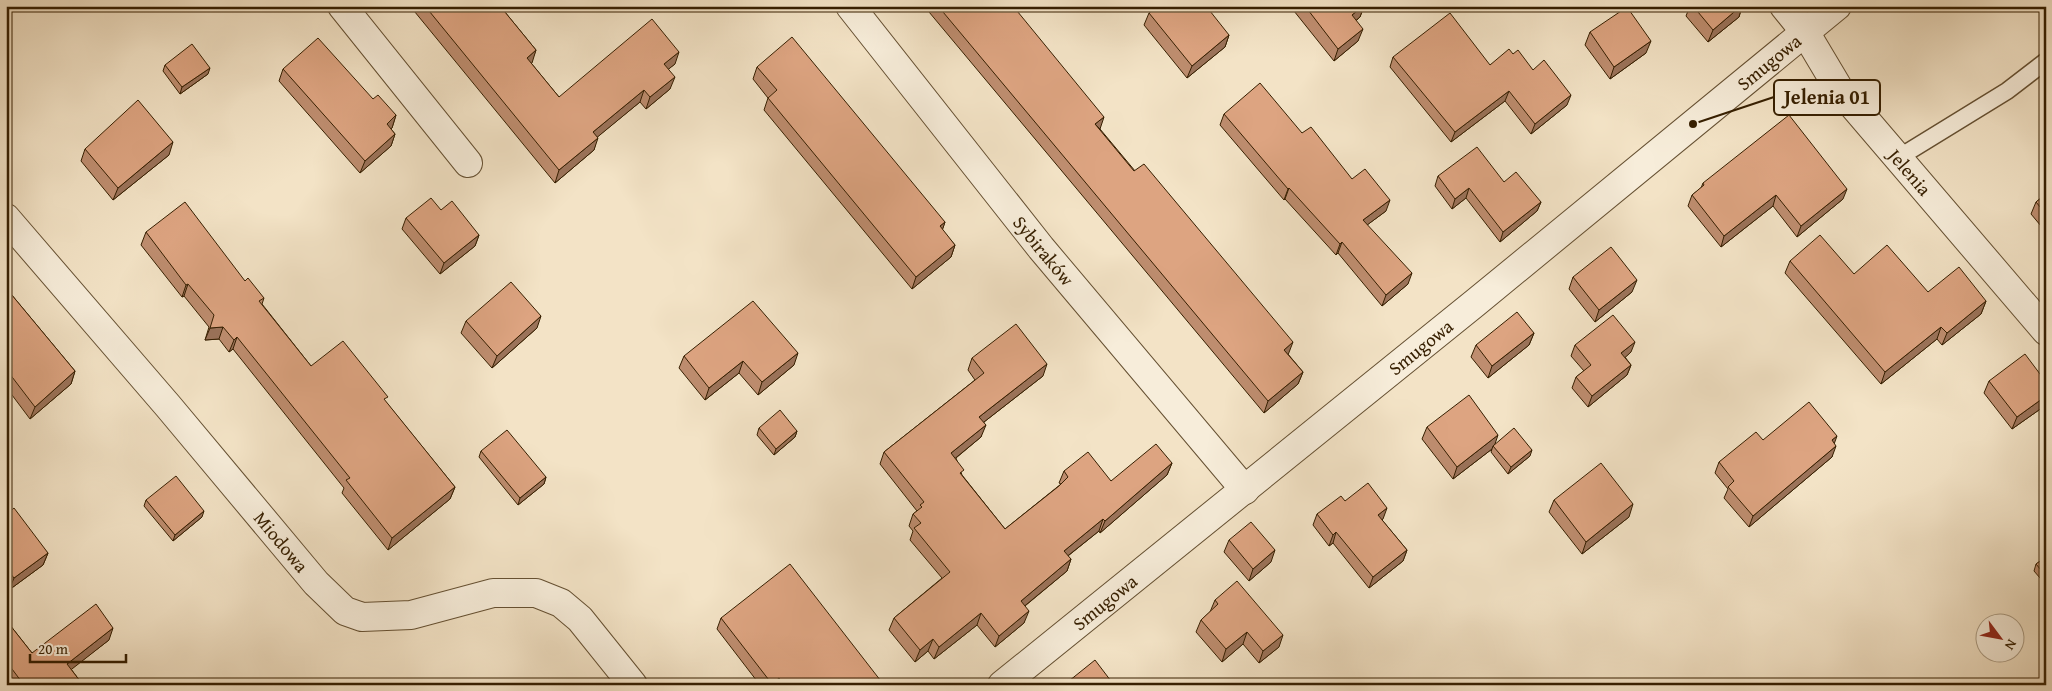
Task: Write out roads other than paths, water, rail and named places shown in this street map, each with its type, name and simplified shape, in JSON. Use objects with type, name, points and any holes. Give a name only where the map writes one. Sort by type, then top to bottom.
[{"type":"street","points":[[342,6],[468,163]]},
{"type":"street","name":"Sybiraków","points":[[850,6],[1041,248],[1245,490]]},
{"type":"street","name":"Jelenia","points":[[1784,6],[1805,32],[1839,89],[2046,331]]},
{"type":"street","name":"Smugowa","points":[[1002,685],[1245,490],[1837,6]]},
{"type":"street","name":"Miodowa","points":[[6,218],[168,406],[316,583],[345,611],[362,617],[411,615],[493,593],[536,593],[561,604],[580,619],[633,685]]},
{"type":"lane","points":[[1898,158],[2007,91],[2046,60]]},
{"type":"place","name":"Jelenia 01","points":[[1693,124]]}]
